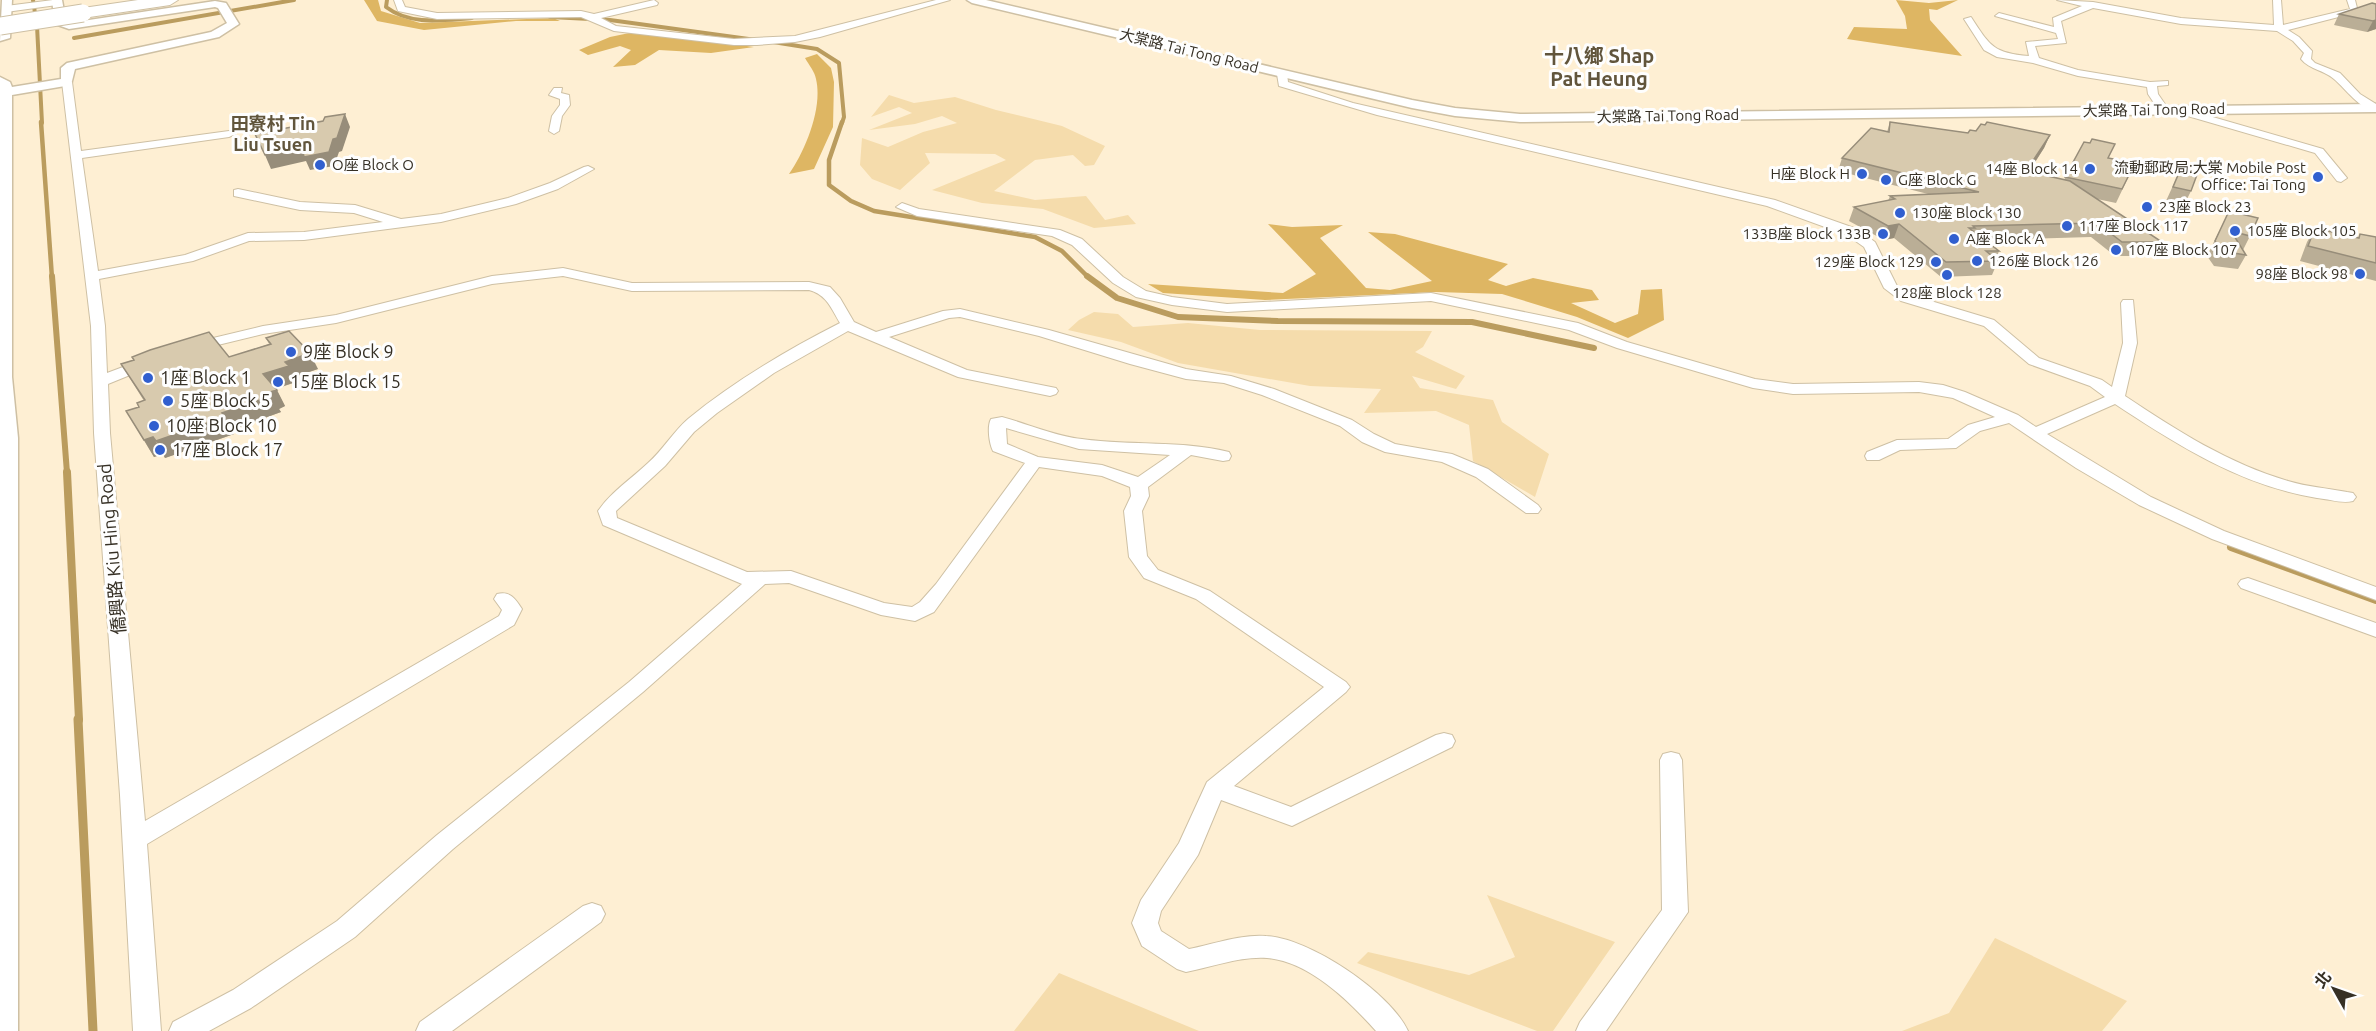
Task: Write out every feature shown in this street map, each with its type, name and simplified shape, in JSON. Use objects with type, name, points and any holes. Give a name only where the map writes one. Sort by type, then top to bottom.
[{"type":"highway","points":[[1,34],[82,11],[133,0]]},
{"type":"highway","points":[[4,10],[82,11],[170,0]]},
{"type":"street","points":[[398,0],[401,9],[437,16],[548,13],[591,16],[654,3]]},
{"type":"street","points":[[591,16],[614,28],[657,34],[758,42],[782,41],[820,34],[946,0]]},
{"type":"street","name":"大棠路 Tai Tong Road","points":[[972,0],[1412,104],[1455,112],[1520,118],[2375,108]]},
{"type":"street","points":[[2061,0],[2095,3],[2121,11],[2181,21],[2279,29],[2355,10],[2350,0]]},
{"type":"street","points":[[2121,11],[2134,0]]},
{"type":"street","points":[[2277,0],[2279,29],[2305,48],[2309,53],[2306,59],[2312,65],[2336,75],[2356,96],[2375,108]]},
{"type":"street","points":[[1,34],[4,10],[57,1],[62,24],[84,24],[215,4],[222,5],[233,24],[215,35],[67,75],[4,86],[1,377],[8,438],[4,534],[1,1031]]},
{"type":"street","points":[[2036,60],[2029,44],[2063,41],[2056,20],[2095,3]]},
{"type":"street","points":[[1999,16],[2060,31]]},
{"type":"street","points":[[1968,19],[1983,46],[1989,51],[2004,56],[2036,60],[2062,69],[2152,85],[2164,82]]},
{"type":"street","points":[[1282,74],[1283,84],[1390,116],[1456,128],[1498,141],[1771,203],[1852,232],[1870,245],[1891,288],[1906,298],[1989,323],[2034,361],[2096,383],[2161,427],[2231,466],[2282,485],[2347,497]]},
{"type":"street","name":"僑興路 Kiu Hing Road","points":[[67,75],[75,154],[99,326],[99,382],[135,839],[147,1031]]},
{"type":"street","points":[[2152,85],[2153,94],[2164,110]]},
{"type":"street","points":[[554,131],[557,116],[565,105],[565,97],[554,95],[558,90]]},
{"type":"street","points":[[2178,110],[2319,151],[2341,178]]},
{"type":"street","points":[[75,154],[162,145],[229,134]]},
{"type":"street","points":[[91,276],[188,258],[248,237],[287,238],[441,218],[512,201],[554,186],[588,169]]},
{"type":"street","points":[[238,193],[300,207],[355,209],[403,224]]},
{"type":"street","points":[[914,208],[1055,233],[1077,242],[1118,280],[1141,294],[1172,301],[1227,308],[1431,297],[1573,326],[1622,345],[1753,383],[1793,389],[1919,387],[1942,390],[2012,418],[2082,464],[2156,506],[2218,535],[2376,594]]},
{"type":"street","points":[[182,350],[263,330],[336,319],[492,280],[563,272],[632,287],[809,286],[825,290],[833,298],[848,325],[875,337],[963,374],[1050,391]]},
{"type":"street","points":[[2117,398],[2130,342],[2128,303]]},
{"type":"street","points":[[875,337],[948,314],[960,313],[1044,333],[1186,374],[1226,379],[1268,392],[1346,423],[1368,438],[1391,448],[1446,458],[1482,473],[1532,509]]},
{"type":"street","points":[[848,325],[820,339],[740,390],[693,424],[655,466],[615,500],[607,511],[609,521],[744,578],[791,577],[862,603],[915,614],[927,607],[943,588],[1035,461]]},
{"type":"street","points":[[99,382],[164,357]]},
{"type":"street","points":[[2036,433],[2099,403],[2117,398]]},
{"type":"street","points":[[1873,456],[1897,446],[1957,442],[1977,427],[2012,418]]},
{"type":"street","points":[[1223,456],[1188,450],[1154,450],[1079,444],[997,422],[999,447],[1035,461],[1077,466],[1130,478],[1139,485],[1140,496],[1133,510],[1138,557],[1151,574],[1203,596],[1339,687],[1215,788],[1189,848],[1150,908],[1145,923],[1151,938],[1186,961],[1266,947],[1295,952],[1370,1005],[1394,1031]]},
{"type":"street","points":[[1139,485],[1188,450]]},
{"type":"street","points":[[183,1031],[242,999],[346,929],[445,842],[636,687],[759,579]]},
{"type":"street","points":[[2248,584],[2376,630]]},
{"type":"street","points":[[135,839],[507,620],[512,609],[504,599]]},
{"type":"street","points":[[1215,788],[1292,817],[1444,741]]},
{"type":"street","points":[[1590,1031],[1675,912],[1671,760]]},
{"type":"street","points":[[430,1031],[592,914]]},
{"type":"shaded area","points":[[364,0],[378,0],[381,11],[420,23],[553,18],[560,21],[516,21],[424,30],[377,21]]},
{"type":"shaded area","points":[[1896,0],[1929,3],[1958,0],[1937,10],[1929,9],[1930,20],[1962,56],[1847,39],[1854,27],[1907,29],[1905,16]]},
{"type":"shaded area","points":[[639,31],[754,47],[711,53],[659,50],[635,65],[613,67],[631,50],[620,46],[588,55],[579,50],[610,37]]},
{"type":"shaded area","points":[[817,54],[831,68],[834,82],[833,127],[814,169],[789,174],[801,154],[815,116],[818,90],[813,71],[805,58]]},
{"type":"shaded area","points":[[889,95],[914,103],[955,97],[996,110],[1062,126],[1105,146],[1094,165],[1085,166],[1073,155],[1035,160],[994,191],[1035,200],[1086,196],[1105,220],[1128,215],[1136,224],[1094,228],[1043,209],[982,203],[932,190],[1006,160],[995,154],[925,153],[930,163],[900,190],[872,179],[860,165],[862,138],[888,147],[923,132],[957,123],[942,116],[915,124],[869,130],[912,113],[899,107],[871,117]]},
{"type":"shaded area","points":[[1268,224],[1292,227],[1343,225],[1320,238],[1366,288],[1390,290],[1432,281],[1368,232],[1395,234],[1508,264],[1488,280],[1506,286],[1533,278],[1592,290],[1599,300],[1571,303],[1615,323],[1638,314],[1641,290],[1662,289],[1664,320],[1628,338],[1577,317],[1502,294],[1436,292],[1265,300],[1163,293],[1148,284],[1283,293],[1316,274]]},
{"type":"shaded area","points":[[1094,312],[1118,314],[1133,327],[1188,323],[1260,330],[1432,331],[1423,347],[1415,352],[1465,376],[1456,389],[1412,376],[1420,388],[1493,400],[1502,422],[1549,454],[1535,497],[1473,461],[1469,425],[1436,411],[1364,413],[1381,389],[1310,386],[1178,363],[1121,342],[1068,330],[1079,320]]},
{"type":"shaded area","points":[[1487,895],[1615,942],[1553,1031],[1537,1031],[1357,963],[1368,952],[1469,975],[1515,957]]},
{"type":"shaded area","points":[[1995,938],[2127,1001],[2102,1031],[1902,1031],[1949,1013]]},
{"type":"shaded area","points":[[1059,973],[1199,1031],[1014,1031]]},
{"type":"building","points":[[2372,3],[2376,4],[2376,20],[2373,21],[2339,14]]},
{"type":"building","points":[[345,114],[337,138],[333,139],[329,152],[304,157],[302,147],[265,155],[255,134],[323,121],[325,117]]},
{"type":"building","points":[[1890,122],[1968,133],[1970,130],[1976,131],[1981,124],[1985,125],[1987,122],[2050,135],[2026,171],[2070,181],[2162,242],[2122,242],[2097,223],[1973,226],[1975,228],[1969,228],[1999,251],[1986,251],[1998,261],[1946,262],[1899,224],[1888,226],[1854,207],[1895,199],[1890,196],[1979,192],[1842,158],[1871,128],[1889,132]]},
{"type":"building","points":[[2092,139],[2115,144],[2108,158],[2135,163],[2122,189],[2065,177],[2084,142],[2090,143]]},
{"type":"building","points":[[2181,168],[2198,172],[2191,191],[2173,187]]},
{"type":"building","points":[[2229,211],[2258,218],[2250,236],[2231,231],[2246,255],[2221,251],[2215,241]]},
{"type":"building","points":[[2315,228],[2359,238],[2360,234],[2376,237],[2376,263],[2308,246]]},
{"type":"building","points":[[289,331],[310,353],[285,362],[289,366],[263,374],[277,390],[270,392],[272,396],[222,413],[225,417],[156,441],[153,437],[144,440],[126,411],[139,407],[137,403],[145,400],[121,364],[134,360],[132,357],[209,332],[229,357],[271,344],[266,338]]},
{"type":"waterway","points":[[33,0],[37,26],[42,123]]},
{"type":"waterway","points":[[74,38],[294,0]]},
{"type":"waterway","points":[[387,0],[386,7],[406,17],[428,20],[472,18]]},
{"type":"waterway","points":[[550,17],[610,20],[756,40]]},
{"type":"waterway","points":[[773,42],[817,49],[839,63],[844,117],[842,123]]},
{"type":"waterway","points":[[41,122],[52,278]]},
{"type":"waterway","points":[[842,122],[829,160],[829,185],[851,201],[874,211],[1035,237],[1062,251],[1087,276]]},
{"type":"waterway","points":[[52,276],[67,473]]},
{"type":"waterway","points":[[1087,276],[1117,298],[1178,317],[1278,321],[1472,322],[1594,348]]},
{"type":"waterway","points":[[67,472],[79,720]]},
{"type":"waterway","points":[[2231,547],[2376,600]]},
{"type":"waterway","points":[[78,719],[93,1031]]},
{"type":"place","name":"O座 Block O","points":[[320,165]]},
{"type":"place","name":"14座 Block 14","points":[[2090,169]]},
{"type":"place","name":"H座 Block H","points":[[1862,174]]},
{"type":"place","name":"流動郵政局:大棠 Mobile Post Office: Tai Tong","points":[[2318,177]]},
{"type":"place","name":"G座 Block G","points":[[1886,180]]},
{"type":"place","name":"23座 Block 23","points":[[2147,207]]},
{"type":"place","name":"130座 Block 130","points":[[1900,213]]},
{"type":"place","name":"117座 Block 117","points":[[2067,226]]},
{"type":"place","name":"105座 Block 105","points":[[2235,231]]},
{"type":"place","name":"133B座 Block 133B","points":[[1883,234]]},
{"type":"place","name":"A座 Block A","points":[[1954,239]]},
{"type":"place","name":"107座 Block 107","points":[[2116,250]]},
{"type":"place","name":"126座 Block 126","points":[[1977,261]]},
{"type":"place","name":"129座 Block 129","points":[[1936,262]]},
{"type":"place","name":"98座 Block 98","points":[[2360,274]]},
{"type":"place","name":"128座 Block 128","points":[[1947,275]]},
{"type":"place","name":"9座 Block 9","points":[[291,352]]},
{"type":"place","name":"1座 Block 1","points":[[148,378]]},
{"type":"place","name":"15座 Block 15","points":[[278,382]]},
{"type":"place","name":"5座 Block 5","points":[[168,401]]},
{"type":"place","name":"10座 Block 10","points":[[154,426]]},
{"type":"place","name":"17座 Block 17","points":[[160,450]]},
{"type":"district","name":"十八鄉 Shap Pat Heung","points":[[1599,68]]},
{"type":"district","name":"田寮村 Tin Liu Tsuen","points":[[273,134]]}]
